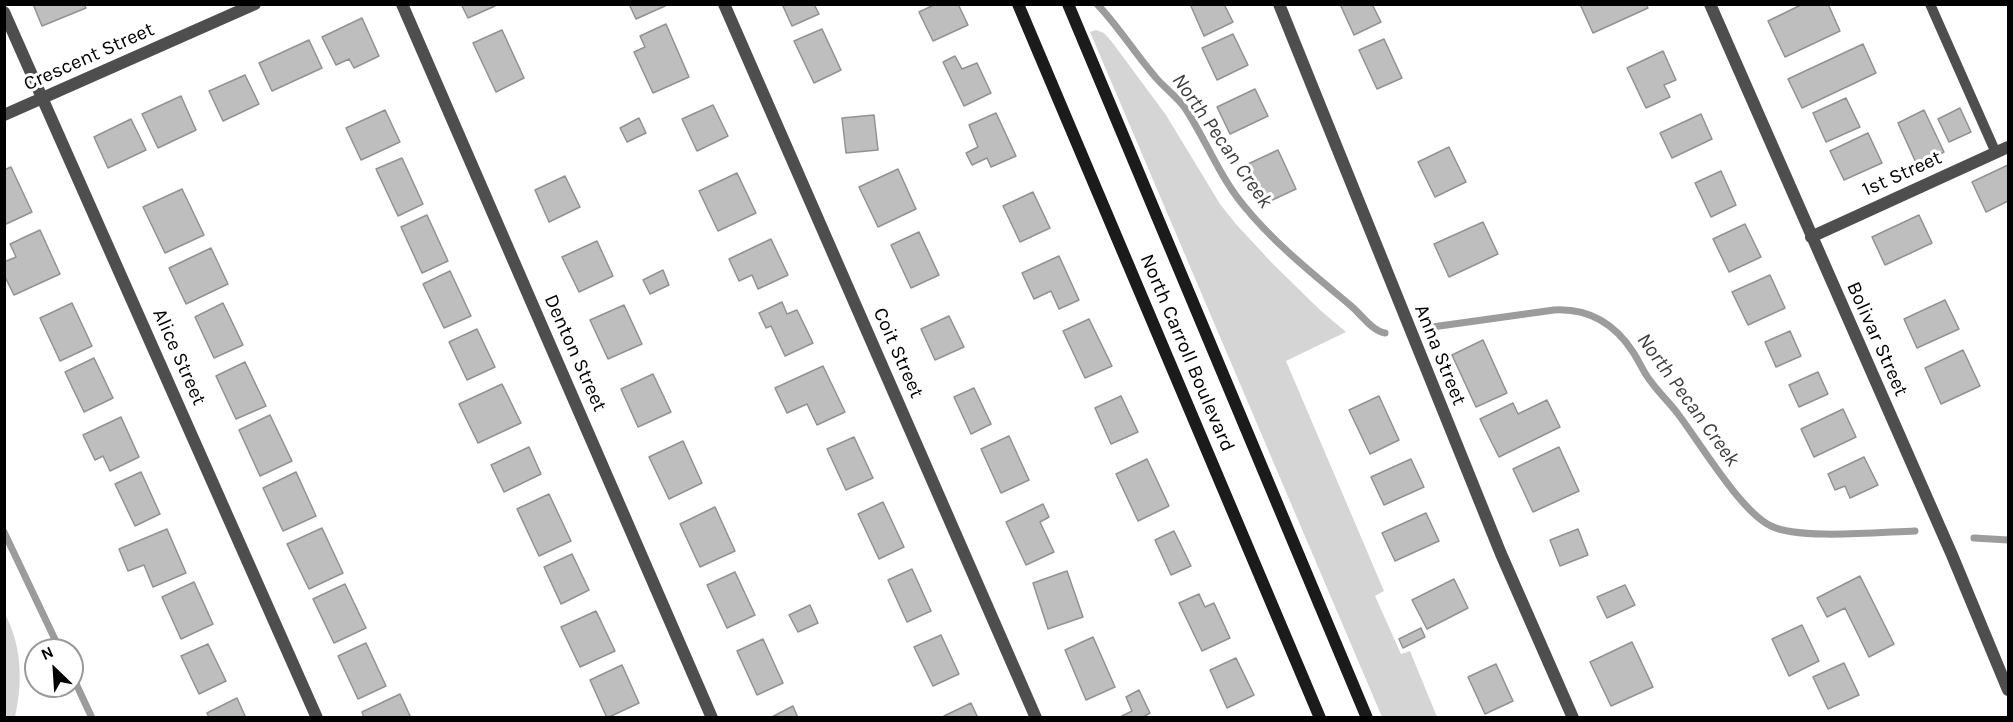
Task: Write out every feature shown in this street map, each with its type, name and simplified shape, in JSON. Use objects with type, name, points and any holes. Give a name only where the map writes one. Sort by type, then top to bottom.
[{"type":"main road","name":"North Carroll Boulevard","points":[[1018,4],[1320,717]]},
{"type":"main road","name":"North Carroll Boulevard","points":[[1068,4],[1367,717]]},
{"type":"street","name":"Crescent Street","points":[[4,115],[255,4]]},
{"type":"street","name":"Denton Street","points":[[402,4],[712,717]]},
{"type":"street","name":"Coit Street","points":[[724,4],[1036,717]]},
{"type":"street","name":"Anna Street","points":[[1279,4],[1500,554],[1573,717]]},
{"type":"street","name":"Bolivar Street","points":[[1710,4],[1952,555],[2008,690]]},
{"type":"street","name":"Alice Street","points":[[4,12],[317,717]]},
{"type":"street","name":"1st Street","points":[[1811,237],[2008,147]]},
{"type":"lane","points":[[1930,4],[1996,153]]},
{"type":"shaded area","points":[[1096,30],[1104,33],[1112,42],[1166,115],[1220,204],[1235,223],[1272,263],[1346,332],[1286,361],[1384,591],[1375,596],[1401,654],[1410,651],[1437,717],[1382,717],[1090,32]]},
{"type":"shaded area","points":[[4,612],[18,650],[20,677],[15,717],[5,717]]},
{"type":"building","points":[[33,4],[84,4],[86,8],[42,26]]},
{"type":"building","points":[[461,4],[494,4],[495,6],[468,18]]},
{"type":"building","points":[[629,4],[665,4],[665,6],[636,19]]},
{"type":"building","points":[[782,4],[814,4],[819,14],[792,26]]},
{"type":"building","points":[[936,4],[958,4],[968,25],[933,41],[919,12]]},
{"type":"building","points":[[1190,4],[1224,4],[1233,22],[1204,36]]},
{"type":"building","points":[[1340,4],[1372,4],[1381,22],[1354,35]]},
{"type":"building","points":[[1580,4],[1646,4],[1648,8],[1593,33]]},
{"type":"building","points":[[1803,4],[1828,4],[1840,31],[1785,57],[1768,21]]},
{"type":"building","points":[[362,18],[379,56],[354,68],[349,59],[336,65],[322,37]]},
{"type":"building","points":[[666,24],[689,77],[653,93],[634,52],[645,47],[640,36]]},
{"type":"building","points":[[822,29],[841,70],[814,83],[794,41]]},
{"type":"building","points":[[502,30],[524,78],[496,92],[473,43]]},
{"type":"building","points":[[1233,34],[1248,65],[1217,80],[1202,48]]},
{"type":"building","points":[[1384,39],[1402,78],[1377,89],[1359,50]]},
{"type":"building","points":[[309,40],[322,68],[272,91],[259,63]]},
{"type":"building","points":[[1863,44],[1876,73],[1802,108],[1788,79]]},
{"type":"building","points":[[1663,51],[1676,80],[1664,85],[1670,97],[1646,108],[1627,68]]},
{"type":"building","points":[[955,56],[962,69],[977,63],[991,93],[964,106],[943,62]]},
{"type":"building","points":[[245,75],[259,104],[223,121],[209,91]]},
{"type":"building","points":[[1255,89],[1268,116],[1230,134],[1217,107]]},
{"type":"building","points":[[181,96],[196,130],[158,148],[142,114]]},
{"type":"building","points":[[1846,98],[1860,127],[1826,142],[1813,113]]},
{"type":"building","points":[[713,105],[728,136],[697,151],[682,119]]},
{"type":"building","points":[[1960,108],[1971,132],[1949,142],[1938,119]]},
{"type":"building","points":[[385,110],[400,142],[361,160],[346,128]]},
{"type":"building","points":[[1924,110],[1944,152],[1917,165],[1898,123]]},
{"type":"building","points":[[996,113],[1016,156],[991,167],[987,158],[972,165],[966,153],[978,147],[969,125]]},
{"type":"building","points":[[1701,114],[1712,139],[1672,158],[1660,133]]},
{"type":"building","points":[[874,115],[878,150],[846,153],[842,118]]},
{"type":"building","points":[[639,118],[646,133],[627,142],[620,128]]},
{"type":"building","points":[[131,119],[146,150],[108,168],[94,137]]},
{"type":"building","points":[[1868,133],[1882,163],[1844,180],[1830,151]]},
{"type":"building","points":[[1449,147],[1466,182],[1435,197],[1418,162]]},
{"type":"building","points":[[1278,150],[1296,189],[1266,203],[1248,164]]},
{"type":"building","points":[[402,158],[423,204],[398,216],[376,169]]},
{"type":"building","points":[[2008,165],[2008,201],[1986,212],[1972,182]]},
{"type":"building","points":[[11,167],[32,212],[4,225],[4,170]]},
{"type":"building","points":[[898,169],[916,209],[878,227],[859,187]]},
{"type":"building","points":[[1721,171],[1736,205],[1711,217],[1695,183]]},
{"type":"building","points":[[737,173],[756,213],[718,231],[699,191]]},
{"type":"building","points":[[565,176],[580,207],[549,222],[535,190]]},
{"type":"building","points":[[182,189],[204,235],[165,253],[143,207]]},
{"type":"building","points":[[1033,192],[1050,228],[1020,242],[1003,206]]},
{"type":"building","points":[[427,215],[448,261],[422,273],[401,227]]},
{"type":"building","points":[[1919,215],[1932,243],[1885,265],[1872,237]]},
{"type":"building","points":[[1483,222],[1498,254],[1449,277],[1434,244]]},
{"type":"building","points":[[1745,224],[1761,257],[1729,272],[1713,239]]},
{"type":"building","points":[[40,230],[60,274],[14,295],[4,275],[4,262],[16,257],[10,244]]},
{"type":"building","points":[[919,232],[939,275],[911,288],[891,245]]},
{"type":"building","points":[[771,239],[788,275],[758,289],[752,275],[739,281],[729,259]]},
{"type":"building","points":[[597,241],[613,276],[579,292],[562,257]]},
{"type":"building","points":[[211,248],[228,284],[186,304],[169,268]]},
{"type":"building","points":[[1059,256],[1079,300],[1059,309],[1051,291],[1034,299],[1022,273]]},
{"type":"building","points":[[663,270],[669,285],[650,294],[643,280]]},
{"type":"building","points":[[450,271],[471,316],[444,328],[423,284]]},
{"type":"building","points":[[1770,275],[1785,308],[1748,325],[1732,292]]},
{"type":"building","points":[[1945,300],[1959,329],[1917,348],[1904,319]]},
{"type":"building","points":[[782,302],[787,314],[797,310],[813,343],[785,356],[771,326],[766,328],[759,313]]},
{"type":"building","points":[[72,303],[92,346],[60,361],[40,318]]},
{"type":"building","points":[[223,303],[243,345],[214,358],[195,317]]},
{"type":"building","points":[[624,305],[642,344],[608,359],[590,320]]},
{"type":"building","points":[[949,316],[964,347],[935,360],[921,329]]},
{"type":"building","points":[[1089,319],[1112,366],[1085,378],[1063,331]]},
{"type":"building","points":[[477,329],[495,367],[467,380],[449,342]]},
{"type":"building","points":[[1790,331],[1801,356],[1776,367],[1765,342]]},
{"type":"building","points":[[1483,340],[1507,393],[1476,407],[1452,355]]},
{"type":"building","points":[[1963,350],[1980,386],[1941,404],[1925,368]]},
{"type":"building","points":[[94,358],[113,398],[84,412],[65,372]]},
{"type":"building","points":[[245,362],[266,406],[236,419],[216,376]]},
{"type":"building","points":[[823,366],[845,412],[817,425],[807,404],[787,413],[775,388]]},
{"type":"building","points":[[1818,372],[1828,394],[1799,407],[1789,385]]},
{"type":"building","points":[[653,374],[671,412],[638,427],[621,389]]},
{"type":"building","points":[[502,384],[521,423],[478,443],[459,404]]},
{"type":"building","points":[[974,388],[991,424],[971,434],[954,397]]},
{"type":"building","points":[[1121,396],[1138,432],[1111,444],[1095,408]]},
{"type":"building","points":[[1379,396],[1399,440],[1370,454],[1349,410]]},
{"type":"building","points":[[1547,400],[1560,427],[1499,457],[1480,419],[1513,403],[1518,414]]},
{"type":"building","points":[[1843,409],[1856,437],[1814,457],[1801,429]]},
{"type":"building","points":[[270,415],[292,461],[260,476],[239,430]]},
{"type":"building","points":[[121,417],[139,457],[110,471],[103,456],[95,460],[83,435]]},
{"type":"building","points":[[1009,436],[1029,480],[1001,493],[981,449]]},
{"type":"building","points":[[854,437],[873,478],[846,490],[827,449]]},
{"type":"building","points":[[683,441],[702,483],[669,499],[649,457]]},
{"type":"building","points":[[529,447],[541,474],[504,492],[491,465]]},
{"type":"building","points":[[1559,447],[1579,491],[1533,512],[1513,469]]},
{"type":"building","points":[[1864,457],[1878,485],[1850,498],[1845,486],[1835,490],[1828,474]]},
{"type":"building","points":[[1147,459],[1169,506],[1138,521],[1116,474]]},
{"type":"building","points":[[1411,459],[1424,487],[1384,505],[1371,477]]},
{"type":"building","points":[[141,472],[160,514],[135,526],[115,484]]},
{"type":"building","points":[[296,472],[316,516],[283,531],[263,488]]},
{"type":"building","points":[[549,494],[571,541],[539,556],[517,509]]},
{"type":"building","points":[[883,502],[904,547],[879,559],[858,514]]},
{"type":"building","points":[[1043,504],[1049,517],[1040,522],[1054,552],[1026,565],[1006,522]]},
{"type":"building","points":[[715,507],[735,551],[700,567],[680,524]]},
{"type":"building","points":[[1426,513],[1439,541],[1395,561],[1382,533]]},
{"type":"building","points":[[322,528],[343,573],[309,589],[287,544]]},
{"type":"building","points":[[167,529],[186,573],[153,587],[144,565],[128,571],[119,549]]},
{"type":"building","points":[[1578,529],[1588,555],[1560,566],[1550,540]]},
{"type":"building","points":[[1174,531],[1191,566],[1171,575],[1155,540]]},
{"type":"building","points":[[572,554],[589,590],[561,604],[544,567]]},
{"type":"building","points":[[912,569],[931,611],[907,622],[888,580]]},
{"type":"building","points":[[1067,571],[1083,617],[1048,629],[1033,583]]},
{"type":"building","points":[[735,572],[755,615],[727,628],[707,585]]},
{"type":"building","points":[[1860,576],[1894,644],[1869,657],[1845,608],[1827,617],[1817,598]]},
{"type":"building","points":[[1454,579],[1468,608],[1427,629],[1412,600]]},
{"type":"building","points":[[194,582],[213,624],[181,639],[162,597]]},
{"type":"building","points":[[345,584],[366,628],[334,643],[313,599]]},
{"type":"building","points":[[1625,585],[1635,605],[1607,618],[1597,597]]},
{"type":"building","points":[[1199,594],[1205,607],[1214,603],[1230,638],[1202,651],[1179,603]]},
{"type":"building","points":[[810,605],[818,623],[798,632],[789,615]]},
{"type":"building","points":[[596,611],[615,651],[580,667],[561,627]]},
{"type":"building","points":[[1802,625],[1819,661],[1789,676],[1772,639]]},
{"type":"building","points":[[1421,628],[1425,637],[1403,648],[1399,639]]},
{"type":"building","points":[[941,635],[959,674],[933,686],[914,647]]},
{"type":"building","points":[[1093,637],[1115,687],[1086,700],[1065,650]]},
{"type":"building","points":[[763,639],[783,683],[757,695],[737,651]]},
{"type":"building","points":[[1632,642],[1653,687],[1611,706],[1590,662]]},
{"type":"building","points":[[366,643],[386,686],[358,699],[338,656]]},
{"type":"building","points":[[208,644],[226,681],[199,694],[181,656]]},
{"type":"building","points":[[1236,658],[1254,695],[1227,708],[1210,670]]},
{"type":"building","points":[[1844,663],[1859,695],[1828,709],[1813,677]]},
{"type":"building","points":[[1496,664],[1513,701],[1485,714],[1468,677]]},
{"type":"building","points":[[622,665],[639,703],[607,718],[590,680]]},
{"type":"building","points":[[1139,690],[1150,713],[1141,718],[1118,718],[1132,711],[1126,697]]},
{"type":"building","points":[[400,694],[411,718],[364,718],[362,712]]},
{"type":"building","points":[[237,698],[246,718],[209,718],[207,713]]},
{"type":"building","points":[[971,703],[978,718],[945,718],[944,716]]},
{"type":"building","points":[[793,706],[798,718],[770,718]]},
{"type":"waterway","name":"North Pecan Creek","points":[[1097,4],[1157,79],[1185,108],[1227,183],[1256,220],[1371,326],[1385,333]]},
{"type":"waterway","name":"North Pecan Creek","points":[[1425,328],[1554,310],[1578,312],[1600,319],[1626,342],[1649,379],[1678,414],[1734,492],[1759,518],[1771,526],[1801,533],[1915,531]]},
{"type":"waterway","points":[[4,532],[54,638]]},
{"type":"waterway","name":"North Pecan Creek","points":[[1974,538],[2008,540]]},
{"type":"waterway","points":[[83,698],[92,718]]}]
